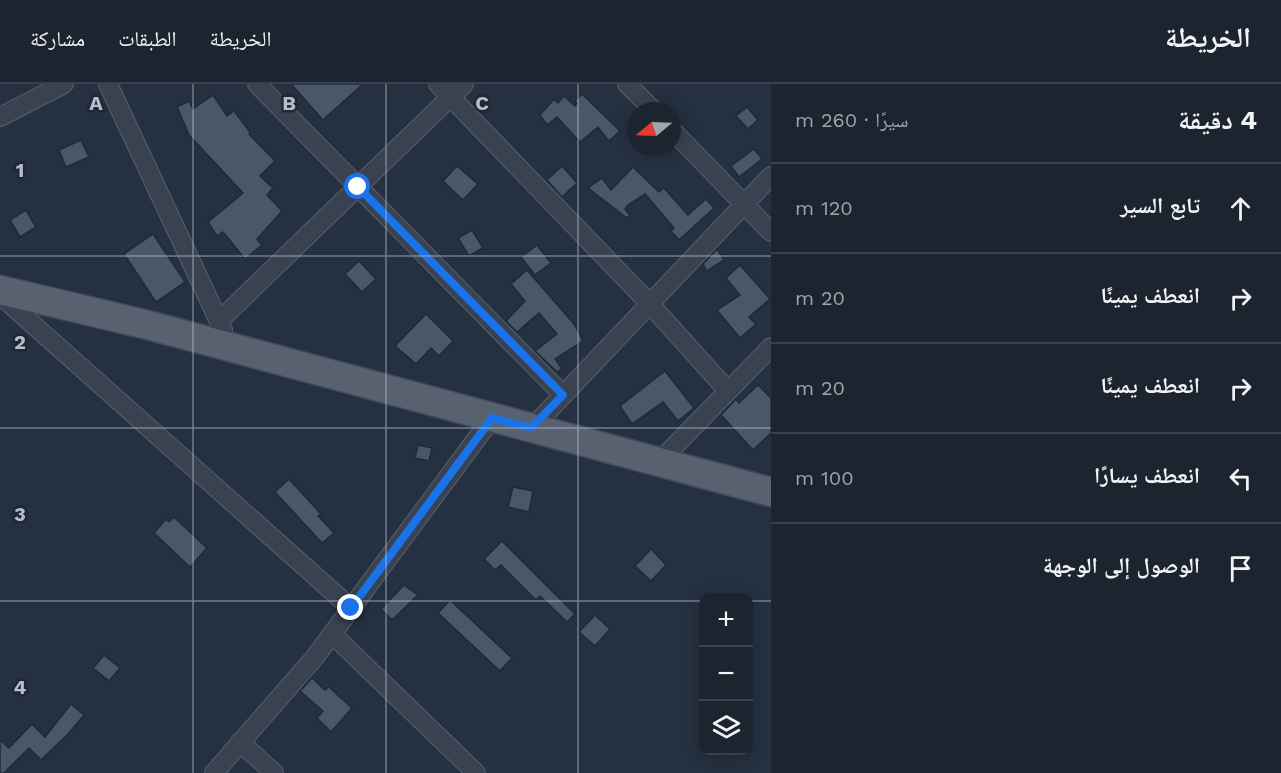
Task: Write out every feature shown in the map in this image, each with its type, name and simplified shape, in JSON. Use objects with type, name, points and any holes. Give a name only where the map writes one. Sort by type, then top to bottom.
[{"type":"main road","points":[[0,290],[144,324],[771,492]]},
{"type":"street","points":[[0,117],[64,84]]},
{"type":"street","points":[[257,84],[563,395]]},
{"type":"street","points":[[219,321],[358,187],[445,90],[464,84]]},
{"type":"street","points":[[627,84],[645,102]]},
{"type":"street","points":[[110,85],[232,348]]},
{"type":"street","points":[[445,90],[649,303],[729,391]]},
{"type":"street","points":[[681,139],[771,232]]},
{"type":"street","points":[[531,428],[771,176]]},
{"type":"street","points":[[0,295],[351,608]]},
{"type":"street","points":[[659,462],[771,347]]},
{"type":"street","points":[[214,773],[315,657],[492,418]]},
{"type":"street","points":[[332,634],[476,773]]},
{"type":"street","points":[[240,742],[274,773]]},
{"type":"building","points":[[291,84],[363,84],[323,120]]},
{"type":"building","points":[[582,94],[620,131],[609,141],[598,127],[580,142],[557,117],[547,125],[540,115],[554,99],[558,103],[564,96],[575,106],[577,103],[575,101]]},
{"type":"building","points":[[213,95],[227,116],[234,111],[250,132],[249,134],[275,161],[260,176],[273,188],[267,195],[282,211],[257,239],[262,245],[245,259],[223,232],[217,236],[208,222],[243,193],[189,135],[177,107],[189,101],[193,109]]},
{"type":"building","points":[[747,107],[758,120],[748,129],[736,116]]},
{"type":"building","points":[[81,140],[89,157],[66,167],[59,150]]},
{"type":"building","points":[[754,149],[762,159],[739,177],[731,166]]},
{"type":"building","points":[[457,166],[478,184],[463,200],[443,181]]},
{"type":"building","points":[[562,166],[577,183],[562,197],[547,180]]},
{"type":"building","points":[[633,167],[659,192],[664,188],[688,215],[706,199],[714,208],[679,240],[671,231],[674,228],[645,194],[625,209],[630,215],[627,218],[588,188],[602,178],[611,190]]},
{"type":"building","points":[[26,210],[36,227],[20,237],[10,220]]},
{"type":"building","points":[[472,230],[483,248],[469,256],[458,238]]},
{"type":"building","points":[[153,234],[185,282],[156,302],[124,254]]},
{"type":"building","points":[[537,245],[551,263],[535,275],[521,257]]},
{"type":"building","points":[[717,249],[724,260],[707,271],[703,264]]},
{"type":"building","points":[[359,261],[376,279],[362,292],[345,274]]},
{"type":"building","points":[[740,265],[770,299],[749,317],[756,324],[740,338],[717,310],[740,295],[726,278]]},
{"type":"building","points":[[527,270],[574,324],[583,341],[555,359],[562,369],[557,372],[535,351],[557,334],[539,313],[517,332],[506,321],[525,301],[511,284]]},
{"type":"building","points":[[426,314],[453,341],[439,356],[431,348],[416,364],[395,346]]},
{"type":"building","points":[[665,371],[694,408],[678,421],[663,402],[632,424],[620,406]]},
{"type":"building","points":[[758,385],[771,398],[771,433],[753,450],[721,415],[736,399],[739,403]]},
{"type":"building","points":[[418,445],[432,448],[429,461],[415,458]]},
{"type":"building","points":[[289,479],[321,514],[318,516],[334,533],[322,543],[275,492]]},
{"type":"building","points":[[513,487],[533,491],[529,512],[508,507]]},
{"type":"building","points":[[174,517],[207,548],[190,567],[154,533],[166,519],[169,522]]},
{"type":"building","points":[[502,541],[575,614],[567,622],[540,596],[536,600],[501,565],[495,570],[484,559]]},
{"type":"building","points":[[651,549],[666,565],[651,581],[635,566]]},
{"type":"building","points":[[404,585],[418,595],[392,620],[381,609]]},
{"type":"building","points":[[450,600],[512,658],[500,671],[438,613]]},
{"type":"building","points":[[595,615],[610,629],[595,646],[579,632]]},
{"type":"building","points":[[104,655],[120,668],[109,681],[93,668]]},
{"type":"building","points":[[312,678],[325,690],[329,687],[352,708],[331,732],[317,718],[323,711],[300,691]]},
{"type":"building","points":[[71,704],[84,715],[69,733],[41,760],[29,748],[4,773],[0,773],[0,740],[9,748],[32,724],[45,737]]},
{"type":"route","points":[[351,608],[492,418],[531,428],[563,395],[358,187]]}]
